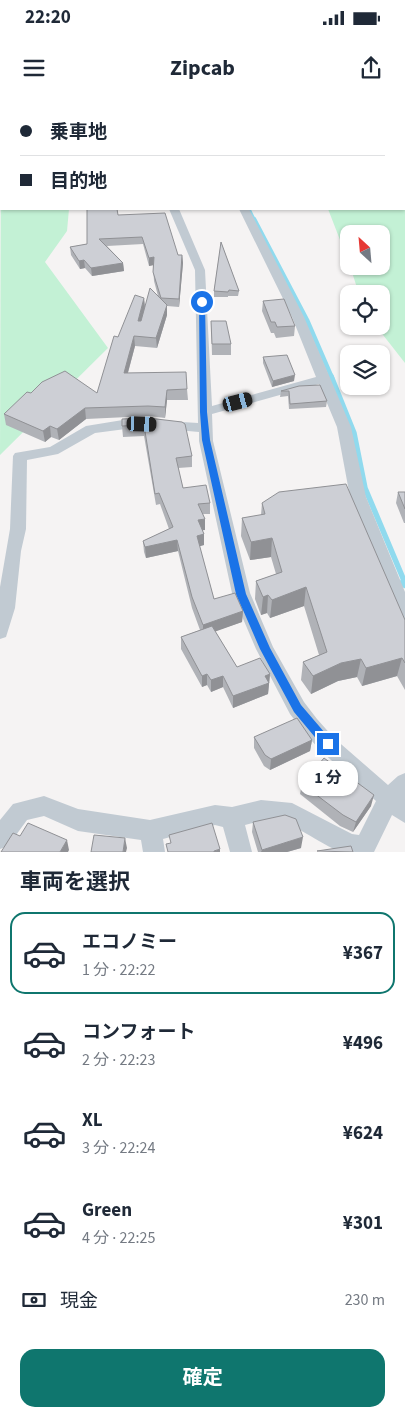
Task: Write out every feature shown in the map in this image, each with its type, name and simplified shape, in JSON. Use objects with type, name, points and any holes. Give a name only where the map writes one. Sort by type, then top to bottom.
[{"type":"street","points":[[174,210],[200,270],[204,420],[210,459],[241,594],[265,649],[297,708],[328,744],[397,790],[405,813]]},
{"type":"street","points":[[244,210],[298,317],[344,427],[358,497],[405,614]]},
{"type":"street","points":[[0,632],[6,608],[6,551],[18,529],[20,456],[53,451],[66,445],[91,428],[129,423],[204,420],[323,379]]},
{"type":"street","points":[[0,838],[21,811],[44,806],[78,820],[152,841],[215,815],[232,818],[261,810],[292,813],[350,845],[365,846],[397,790]]},
{"type":"street","points":[[232,818],[241,852]]},
{"type":"green space","points":[[1,210],[69,210],[67,231],[45,262],[108,348],[0,455]]},
{"type":"green space","points":[[328,210],[405,210],[405,363],[383,335],[390,335],[390,285],[356,285],[353,275],[390,275],[390,225],[340,225],[340,240]]},
{"type":"building","points":[[87,210],[117,210],[118,215],[165,213],[178,255],[182,255],[179,299],[161,298],[153,272],[154,257],[149,258],[142,237],[99,239],[123,263],[91,268],[84,260],[79,261],[70,247],[87,244]]},
{"type":"building","points":[[221,242],[239,291],[214,291]]},
{"type":"building","points":[[150,288],[167,305],[156,338],[134,336],[124,373],[186,372],[187,389],[167,390],[165,407],[85,408],[57,429],[50,426],[43,431],[4,414],[27,392],[31,393],[42,382],[65,371],[97,393],[114,336],[118,337],[135,295],[144,298],[138,321],[141,321]]},
{"type":"building","points":[[284,299],[295,326],[277,327],[275,322],[271,322],[263,301]]},
{"type":"building","points":[[211,321],[226,321],[231,344],[212,344]]},
{"type":"building","points":[[287,355],[295,375],[273,381],[263,357]]},
{"type":"building","points":[[320,385],[327,401],[290,404],[289,391],[281,391],[299,386]]},
{"type":"building","points":[[148,418],[185,424],[192,456],[176,458],[183,488],[206,485],[210,503],[198,504],[205,519],[198,520],[204,534],[197,536],[214,599],[235,593],[243,611],[203,625],[192,597],[177,540],[145,547],[143,541],[173,527],[159,493],[155,494],[144,425],[122,426],[122,419]]},
{"type":"building","points":[[346,484],[405,620],[405,663],[402,658],[366,668],[361,659],[341,663],[313,676],[303,662],[327,652],[306,587],[272,600],[268,595],[263,597],[256,581],[282,572],[272,538],[251,542],[242,518],[265,514],[262,503],[279,492]]},
{"type":"building","points":[[398,492],[405,492],[405,509]]},
{"type":"building","points":[[212,626],[237,667],[260,658],[270,674],[265,676],[269,683],[233,696],[223,676],[211,680],[207,674],[202,676],[181,637]]},
{"type":"building","points":[[297,718],[312,740],[271,759],[265,755],[254,737]]},
{"type":"building","points":[[324,758],[374,795],[356,822],[343,815],[302,784]]},
{"type":"building","points":[[285,815],[296,819],[303,837],[262,850],[253,822]]},
{"type":"building","points":[[28,823],[67,840],[60,852],[1,852],[13,833],[20,836]]},
{"type":"building","points":[[212,823],[220,849],[214,852],[168,852],[166,844],[171,843],[169,835]]},
{"type":"building","points":[[94,835],[125,838],[123,852],[91,852]]},
{"type":"building","points":[[351,846],[353,852],[317,851]]},
{"type":"waterway","points":[[250,210],[254,219]]},
{"type":"waterway","points":[[254,219],[307,320],[332,378]]},
{"type":"waterway","points":[[331,376],[354,433],[365,488],[405,583]]},
{"type":"route","points":[[202,302],[206,440],[241,594],[265,649],[297,708],[328,744]]}]
